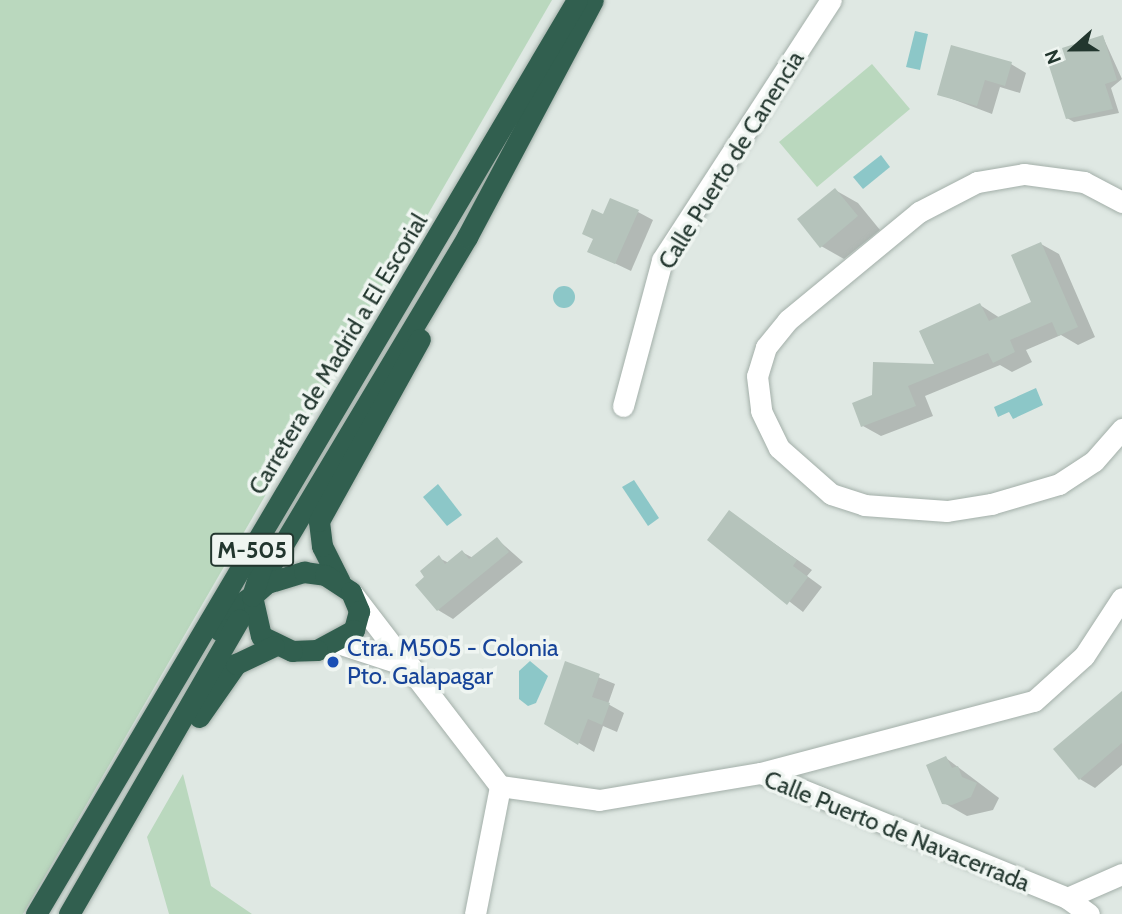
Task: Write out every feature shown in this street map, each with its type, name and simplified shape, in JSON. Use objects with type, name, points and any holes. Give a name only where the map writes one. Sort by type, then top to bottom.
[{"type":"highway","name":"Carretera de Madrid a El Escorial","points":[[37,914],[577,0]]},
{"type":"highway","name":"Carretera de Madrid a El Escorial","points":[[69,914],[252,596],[467,237],[593,0]]},
{"type":"highway","points":[[274,646],[252,618],[254,572],[411,304],[445,227]]},
{"type":"highway","name":"M-505","points":[[345,587],[322,546],[319,521],[411,359],[467,237]]},
{"type":"highway","points":[[60,874],[107,820],[231,610],[282,575],[304,572],[345,587],[359,611],[354,630],[338,643],[317,650],[274,646],[236,664],[107,866],[93,874]]},
{"type":"street","name":"Calle Puerto de Canencia","points":[[623,406],[662,260],[831,0]]},
{"type":"street","points":[[1122,202],[1084,182],[1024,174],[977,182],[919,212],[788,320],[766,347],[757,376],[761,411],[779,448],[831,494],[864,505],[947,511],[1059,484],[1094,461],[1122,429]]},
{"type":"street","points":[[345,587],[411,667],[500,786],[475,914]]},
{"type":"street","points":[[761,773],[1034,701],[1084,656],[1122,598]]},
{"type":"street","points":[[338,643],[411,667]]},
{"type":"street","name":"Calle Puerto de Navacerrada","points":[[500,786],[599,800],[761,773],[1066,898],[1089,914]]},
{"type":"street","points":[[1066,898],[1122,874]]},
{"type":"green space","points":[[0,0],[552,0],[23,914],[0,914]]},
{"type":"green space","points":[[872,64],[910,109],[817,187],[779,142]]},
{"type":"green space","points":[[183,774],[211,886],[252,914],[169,914],[147,837]]},
{"type":"water","points":[[915,31],[928,34],[920,70],[906,67]]},
{"type":"water","points":[[881,155],[890,167],[863,189],[853,177]]},
{"type":"water","points":[[564,286],[572,289],[575,297],[572,305],[564,308],[556,305],[553,297],[556,289]]},
{"type":"water","points":[[1036,388],[1043,405],[1013,419],[1009,412],[998,417],[994,407]]},
{"type":"water","points":[[634,480],[659,518],[648,526],[622,487]]},
{"type":"water","points":[[438,484],[462,515],[447,526],[423,497]]},
{"type":"water","points":[[530,661],[548,676],[536,703],[528,706],[519,699],[519,671]]},
{"type":"building","points":[[1103,35],[1117,80],[1105,84],[1113,109],[1066,119],[1049,66],[1066,60],[1062,48]]},
{"type":"building","points":[[951,45],[1012,62],[1005,86],[985,80],[977,106],[937,95]]},
{"type":"building","points":[[835,188],[858,216],[820,248],[797,219]]},
{"type":"building","points":[[610,198],[639,210],[615,264],[587,252],[593,239],[582,234],[592,209],[603,214]]},
{"type":"building","points":[[1041,242],[1078,327],[1058,336],[1052,322],[1010,340],[1015,352],[993,363],[988,353],[908,386],[916,406],[861,427],[852,403],[872,395],[873,362],[934,364],[919,331],[980,303],[989,321],[1031,302],[1011,255]]},
{"type":"building","points":[[729,510],[797,560],[793,566],[808,577],[787,605],[707,540]]},
{"type":"building","points":[[497,537],[509,552],[437,611],[415,585],[424,577],[420,571],[439,555],[445,564],[462,550],[469,559]]},
{"type":"building","points":[[565,661],[600,674],[592,697],[610,703],[602,725],[588,719],[578,745],[544,724]]},
{"type":"building","points":[[1122,691],[1122,743],[1079,780],[1053,749]]},
{"type":"building","points":[[946,756],[952,768],[958,766],[962,777],[977,783],[971,797],[952,805],[942,804],[926,765]]},
{"type":"place","name":"Ctra. M505 - Colonia Pto. Galapagar","points":[[333,662]]}]
